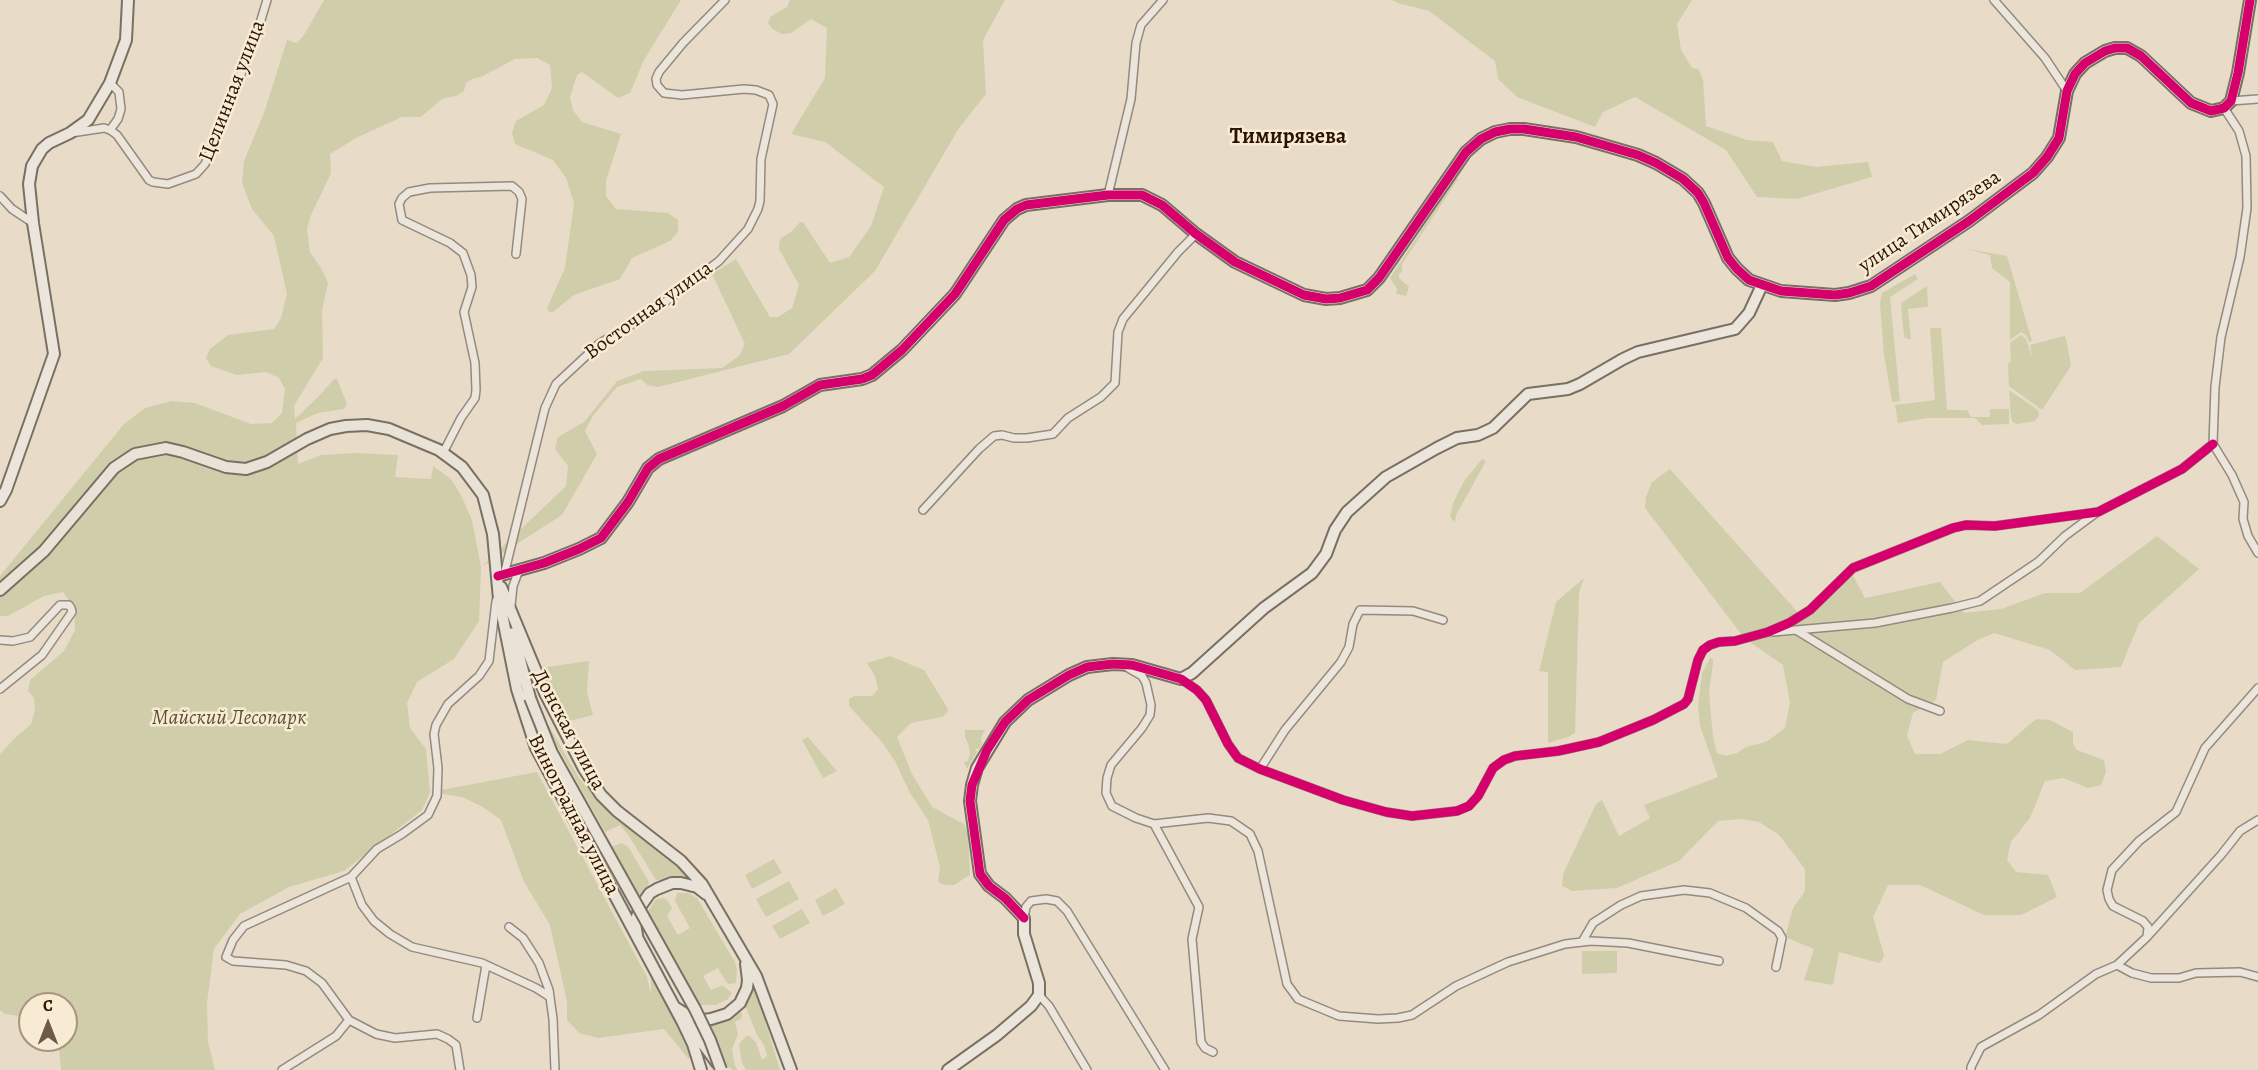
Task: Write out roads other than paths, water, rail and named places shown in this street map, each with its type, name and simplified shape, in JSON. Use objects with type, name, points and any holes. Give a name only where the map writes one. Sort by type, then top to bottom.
[{"type":"main road","name":"Виноградная улица","points":[[0,590],[44,551],[114,468],[135,454],[166,448],[226,467],[246,469],[267,462],[307,439],[330,429],[367,425],[411,437],[443,453],[462,467],[483,495],[493,534],[500,579],[500,599],[517,689],[536,748],[693,1044],[701,1070]]},
{"type":"main road","name":"Донская улица","points":[[500,579],[545,693],[584,769],[602,795],[631,823],[681,861],[695,875],[715,904],[762,990],[791,1070]]},
{"type":"main road","points":[[500,579],[530,698],[552,753],[695,1010],[723,1070]]},
{"type":"main road","points":[[641,946],[636,931],[637,914],[644,900],[657,889],[672,883],[689,884],[704,892],[715,904]]},
{"type":"main road","points":[[669,998],[680,1011],[695,1018],[711,1019],[727,1014],[740,1003],[747,988],[748,972],[743,956]]},
{"type":"main road","points":[[669,998],[723,1070]]},
{"type":"street","points":[[0,501],[6,490],[54,354],[33,223],[29,184],[32,166],[42,149],[49,143],[70,133],[88,120],[110,83],[126,40],[128,0]]},
{"type":"street","name":"Целинная улица","points":[[110,130],[117,135],[153,182],[168,184],[202,170],[257,33],[267,0]]},
{"type":"street","name":"Восточная улица","points":[[500,579],[523,503],[549,396],[556,384],[600,343],[648,315],[719,261],[748,229],[758,208],[761,159],[773,100],[769,95],[756,90],[744,89],[682,95],[664,93],[657,85],[656,79],[659,72],[690,35],[725,0]]},
{"type":"street","points":[[1108,195],[1131,99],[1136,43],[1141,25],[1163,0]]},
{"type":"street","points":[[1994,0],[2045,58],[2067,92]]},
{"type":"street","points":[[2250,0],[2238,73],[2227,104],[2239,131],[2246,156],[2247,208],[2240,257],[2221,338],[2215,387],[2213,444],[2232,475],[2244,502],[2243,519],[2248,536],[2258,553]]},
{"type":"street","name":"улица Тимирязева","points":[[500,579],[579,549],[601,538],[628,502],[648,468],[659,459],[783,406],[820,385],[862,379],[872,375],[902,350],[955,294],[1004,220],[1017,209],[1039,202],[1108,195],[1142,195],[1154,200],[1235,262],[1304,295],[1326,299],[1367,290],[1379,278],[1466,152],[1481,138],[1495,132],[1524,129],[1576,137],[1638,155],[1656,163],[1683,179],[1704,203],[1728,258],[1749,280],[1782,291],[1835,295],[1871,286],[1969,221],[2033,173],[2048,157],[2058,138],[2067,92],[2075,74],[2085,63],[2105,51],[2127,48],[2141,56],[2191,103],[2211,111],[2227,104]]},
{"type":"street","points":[[70,133],[104,128],[110,130],[118,119],[121,109],[119,92],[110,83]]},
{"type":"street","points":[[2227,104],[2258,99]]},
{"type":"street","points":[[443,453],[461,418],[475,398],[475,363],[464,312],[472,287],[471,275],[463,253],[450,243],[402,219],[399,204],[402,198],[410,192],[430,188],[512,186],[519,192],[522,199],[516,254]]},
{"type":"street","points":[[0,196],[12,209],[33,223]]},
{"type":"street","points":[[923,510],[979,449],[994,436],[1027,438],[1053,434],[1068,418],[1101,397],[1115,382],[1118,332],[1123,319],[1171,260],[1196,234]]},
{"type":"street","points":[[1181,679],[1192,673],[1264,608],[1312,573],[1326,554],[1335,530],[1347,512],[1386,477],[1437,447],[1457,438],[1478,435],[1493,428],[1528,394],[1568,389],[1638,352],[1735,328],[1749,313],[1762,285]]},
{"type":"street","points":[[1024,918],[1005,897],[988,886],[980,874],[970,801],[972,784],[977,768],[1005,722],[1028,700],[1069,675],[1087,667],[1113,664],[1132,665],[1181,679],[1197,690],[1206,700],[1228,744],[1238,758],[1260,769],[1344,800],[1386,812],[1412,816],[1457,811],[1469,806],[1478,796],[1493,768],[1504,760],[1515,756],[1587,746],[1653,720],[1684,704],[1688,699],[1698,660],[1703,650],[1710,645],[1768,632],[1875,622],[1980,601],[2038,562],[2065,536],[2098,512],[2182,469],[2213,444]]},
{"type":"street","points":[[1768,632],[1810,610],[1852,568],[1953,528],[1966,525],[1995,526],[2098,512]]},
{"type":"street","points":[[512,611],[513,586],[519,570]]},
{"type":"street","points":[[460,1070],[456,1045],[448,1038],[437,1034],[395,1038],[376,1034],[349,1020],[322,984],[306,971],[286,965],[233,961],[226,957],[233,940],[244,926],[351,877],[377,849],[428,815],[437,796],[438,768],[434,734],[436,725],[448,704],[479,675],[489,661],[500,579]]},
{"type":"street","points":[[0,640],[13,641],[30,637],[60,605],[69,604],[71,608],[72,612],[42,655],[0,689]]},
{"type":"street","points":[[1260,769],[1285,730],[1341,662],[1349,647],[1353,624],[1360,610],[1413,611],[1443,621]]},
{"type":"street","points":[[1796,630],[1908,699],[1940,711]]},
{"type":"street","points":[[1113,664],[1130,669],[1142,676],[1149,693],[1150,715],[1142,729],[1111,765],[1106,793],[1112,806],[1154,824],[1208,818],[1231,821],[1250,834],[1258,851],[1287,984],[1298,999],[1338,1016],[1378,1019],[1412,1015],[1456,986],[1508,962],[1542,950],[1582,942],[1628,943],[1719,961]]},
{"type":"street","points":[[2147,937],[2148,927],[2143,921],[2113,906],[2109,899],[2107,890],[2112,870],[2139,841],[2176,812],[2205,748],[2214,735],[2258,688]]},
{"type":"street","points":[[1971,1070],[1981,1047],[2039,1015],[2096,974],[2116,965],[2147,937],[2240,831],[2258,820]]},
{"type":"street","points":[[1154,824],[1199,907],[1192,939],[1202,1042],[1205,1048],[1213,1052]]},
{"type":"street","points":[[351,877],[362,905],[374,921],[390,934],[412,947],[431,953],[473,959],[536,988],[550,997]]},
{"type":"street","points":[[1582,942],[1593,923],[1621,905],[1641,897],[1684,890],[1710,893],[1746,908],[1778,930],[1782,938],[1776,967]]},
{"type":"street","points":[[955,1068],[1006,1028],[1031,1006],[1039,995],[1039,983],[1024,934],[1024,918],[1026,907],[1031,901],[1046,898],[1057,901],[1066,910],[1165,1070]]},
{"type":"street","points":[[509,927],[523,938],[539,963],[550,997],[555,1070]]},
{"type":"street","points":[[477,1017],[486,965]]},
{"type":"street","points":[[2116,965],[2132,973],[2151,978],[2179,978],[2196,973],[2240,972],[2258,977]]},
{"type":"street","points":[[1039,995],[1049,1006],[1087,1070]]},
{"type":"street","points":[[282,1070],[336,1036],[349,1020]]},
{"type":"district","name":"Тимирязева","points":[[1288,138]]},
{"type":"park label","name":"Майский Лесопарк","points":[[229,719]]}]
